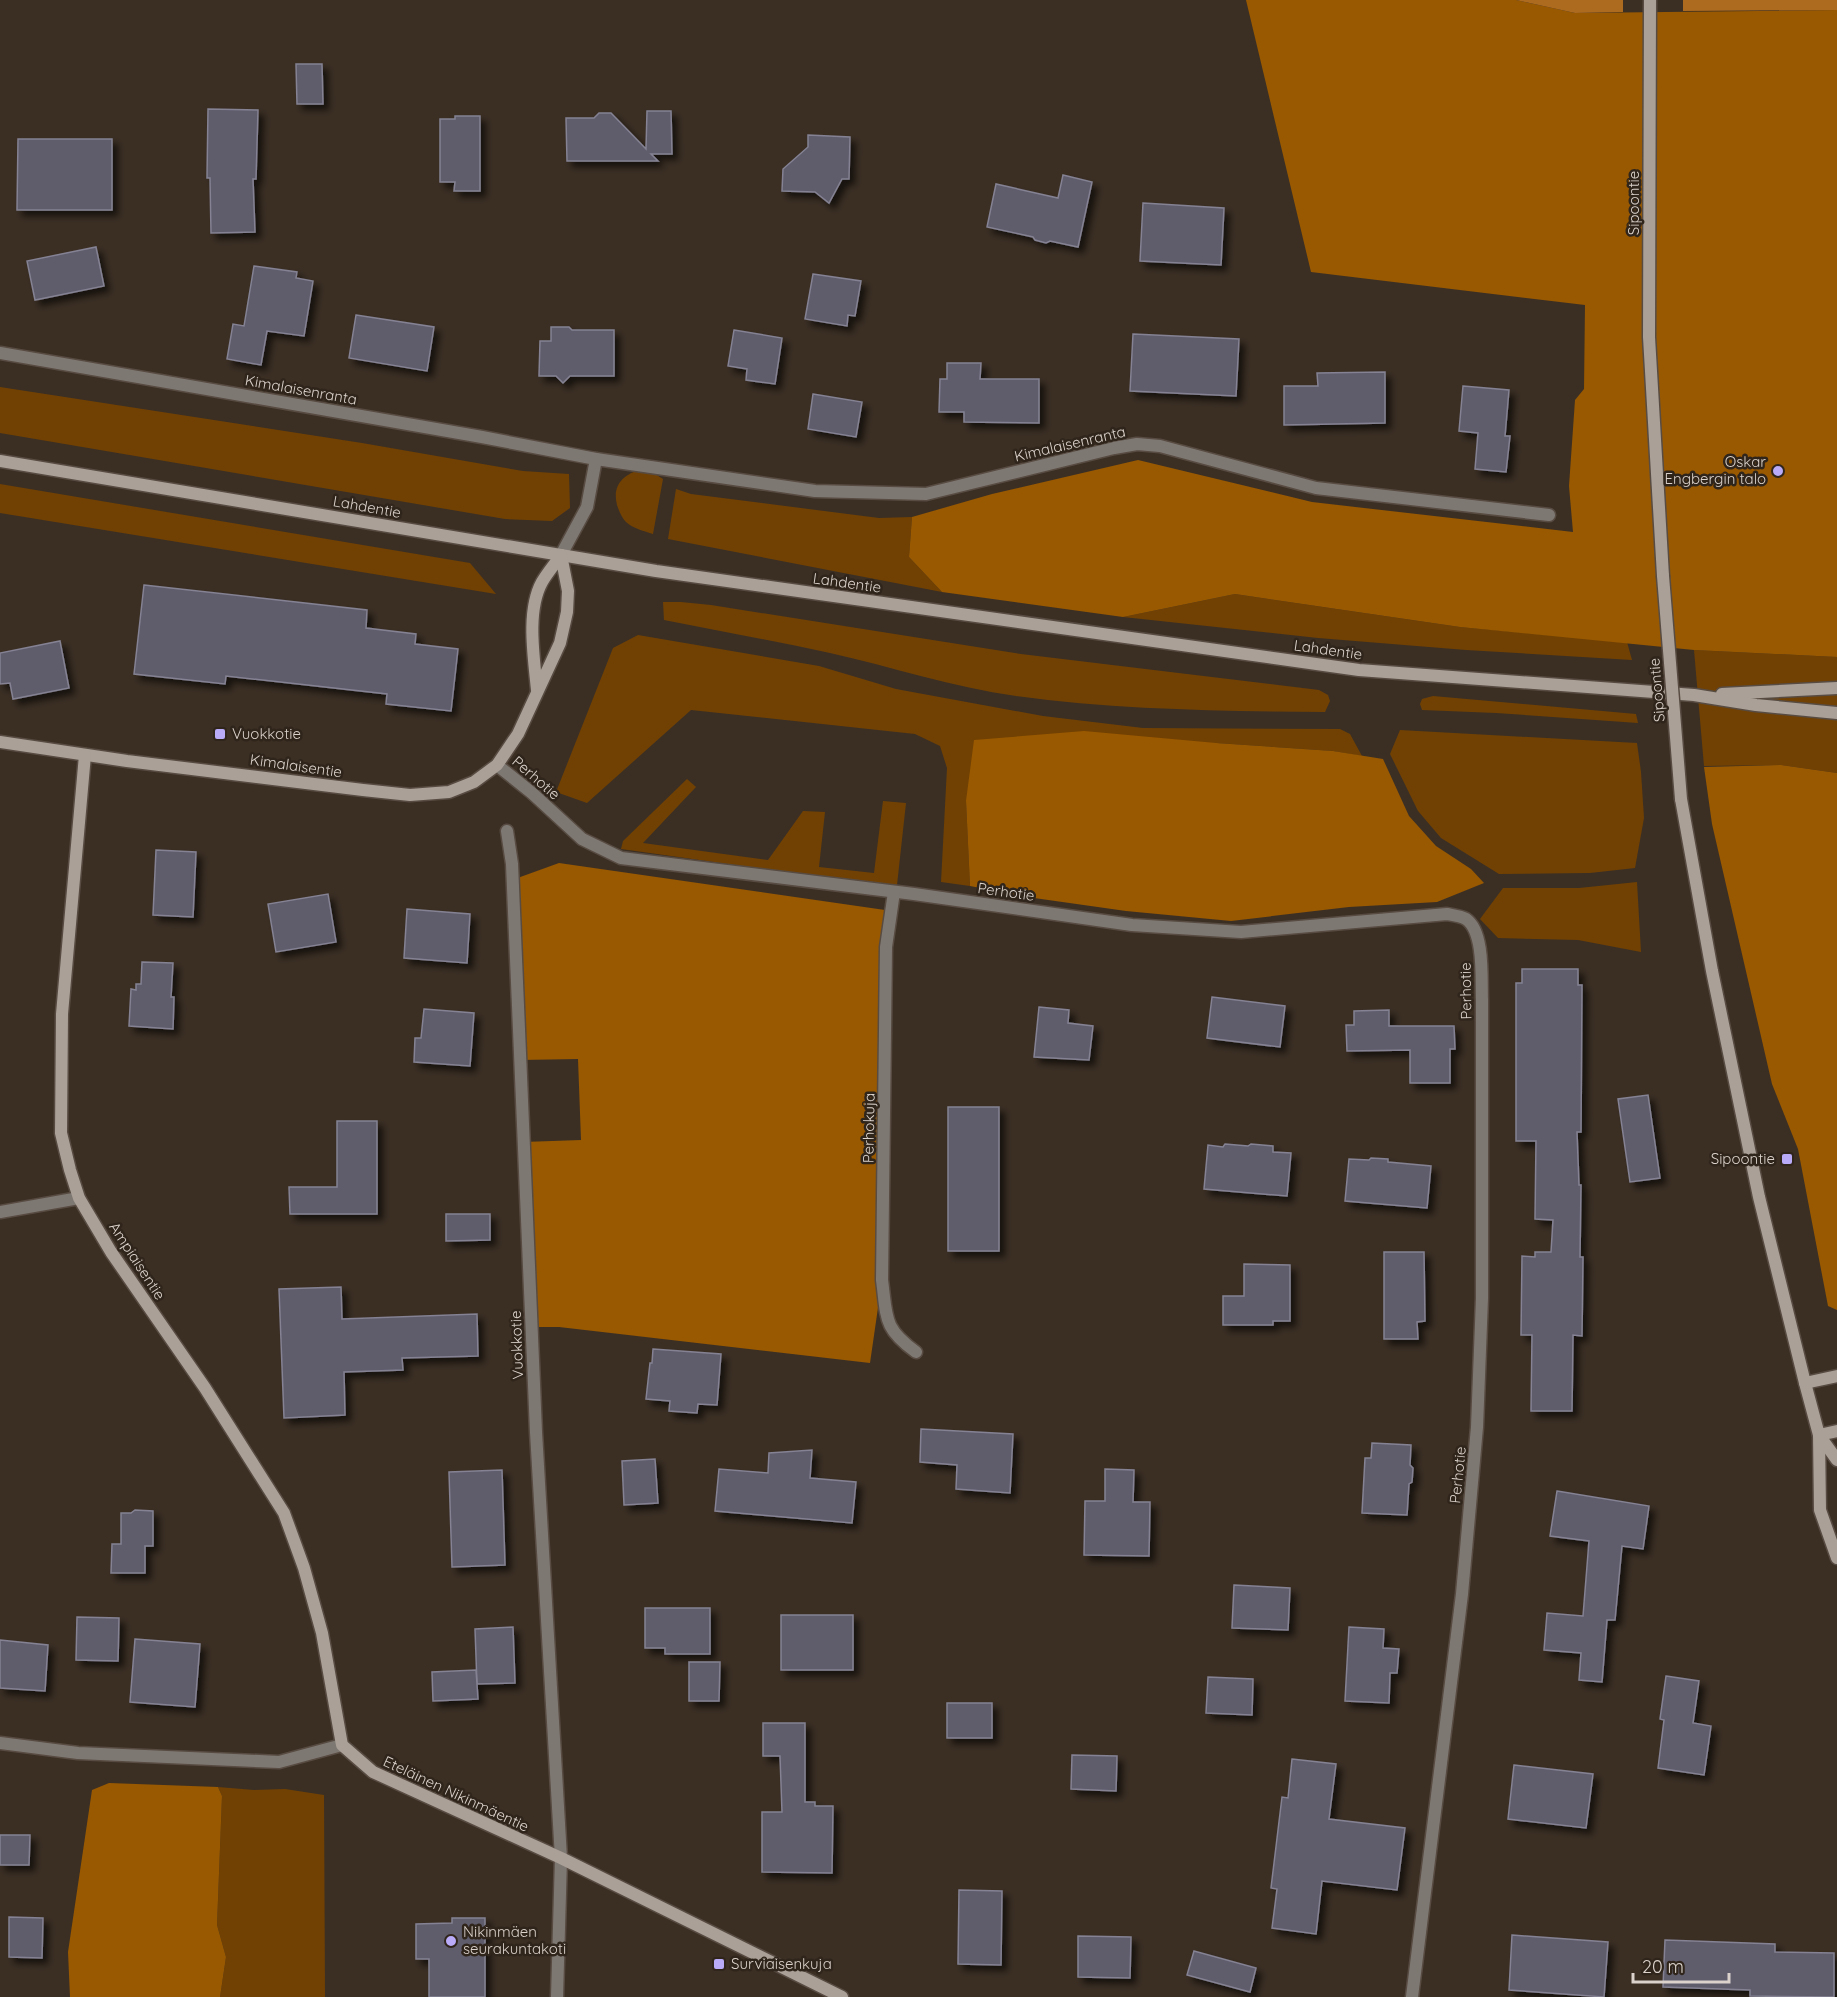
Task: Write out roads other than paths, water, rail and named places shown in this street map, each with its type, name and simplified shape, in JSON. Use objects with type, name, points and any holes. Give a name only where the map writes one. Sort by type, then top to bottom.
[{"type":"main road","name":"Sipoontie","points":[[1650,0],[1649,337],[1663,576],[1681,799],[1712,971],[1760,1197],[1805,1383],[1820,1435],[1820,1510],[1837,1557]]},
{"type":"main road","name":"Lahdentie","points":[[0,461],[656,571],[1359,670],[1694,695],[1756,705],[1837,713]]},
{"type":"main road","name":"Kimalaisentie","points":[[537,690],[533,643],[534,608],[541,583],[561,555]]},
{"type":"main road","name":"Kimalaisentie","points":[[0,742],[85,755],[410,795],[449,792],[474,782],[497,765],[518,734],[560,643],[567,612],[568,591],[561,555]]},
{"type":"main road","name":"Lahdentie","points":[[1694,695],[1837,688]]},
{"type":"main road","name":"Ampiaisentie","points":[[85,755],[62,1026],[61,1133],[70,1170],[79,1198],[111,1252],[205,1388],[284,1513],[304,1568],[322,1633],[342,1745]]},
{"type":"main road","points":[[1805,1383],[1837,1376]]},
{"type":"main road","points":[[1820,1435],[1837,1431]]},
{"type":"main road","name":"Sipoontie","points":[[1820,1435],[1837,1460]]},
{"type":"main road","name":"Eteläinen Nikinmäentie","points":[[342,1745],[373,1772],[561,1858],[842,1997]]},
{"type":"street","name":"Kimalaisenranta","points":[[0,353],[596,459],[815,491],[926,494],[1099,451],[1137,444],[1160,447],[1316,488],[1549,515]]},
{"type":"street","points":[[561,555],[587,507],[596,459]]},
{"type":"street","name":"Perhotie","points":[[497,765],[532,793],[582,839],[621,858],[1143,926],[1241,932],[1447,914],[1466,918],[1474,930],[1481,955],[1482,1298],[1478,1426],[1462,1594],[1412,1997]]},
{"type":"street","name":"Vuokkotie","points":[[507,831],[512,864],[536,1432],[561,1858]]},
{"type":"street","name":"Perhokuja","points":[[894,892],[886,947],[882,1280],[888,1323],[900,1340],[916,1352]]},
{"type":"street","points":[[0,1212],[79,1198]]},
{"type":"street","points":[[0,1743],[78,1753],[279,1762],[342,1745]]},
{"type":"street","points":[[557,1997],[561,1858]]},
{"type":"place","name":"Oskar Engbergin talo","points":[[1778,471]]},
{"type":"place","name":"Vuokkotie","points":[[220,734]]},
{"type":"place","name":"Sipoontie","points":[[1787,1159]]},
{"type":"place","name":"Nikinmäen seurakuntakoti","points":[[451,1941]]},
{"type":"place","name":"Surviaisenkuja","points":[[719,1964]]}]
